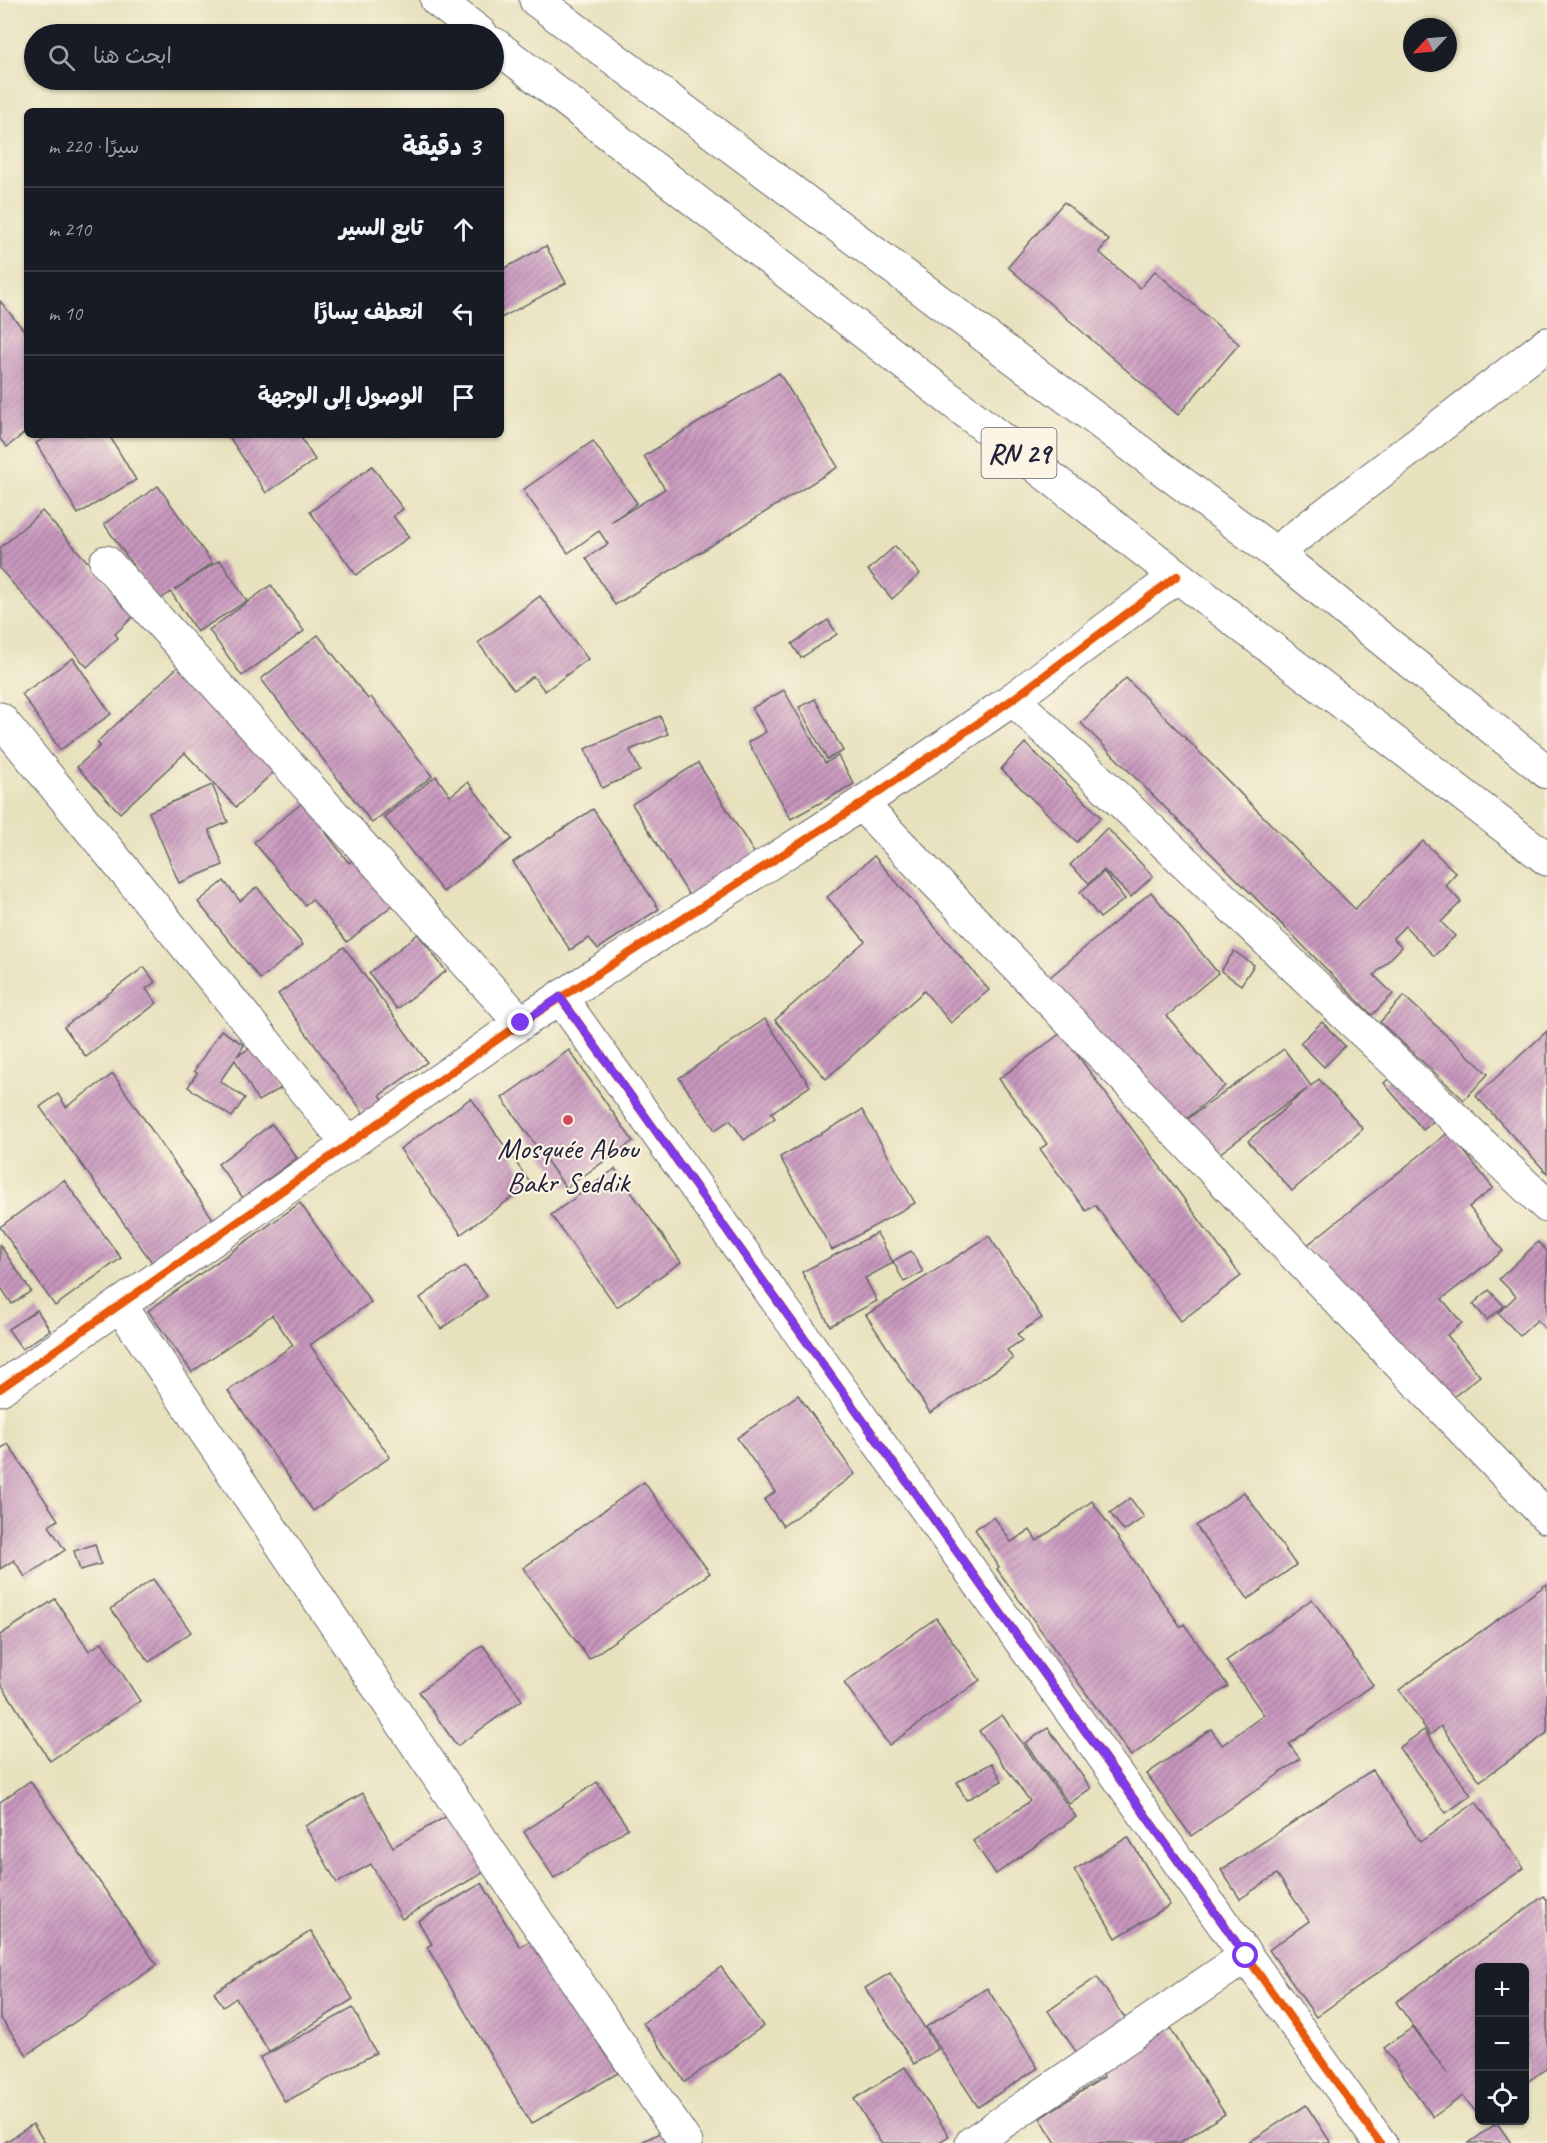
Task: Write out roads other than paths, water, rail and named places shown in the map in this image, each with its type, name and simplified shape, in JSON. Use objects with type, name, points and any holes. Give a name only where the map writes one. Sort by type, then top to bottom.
[{"type":"main road","points":[[437,0],[468,24]]},
{"type":"main road","points":[[536,0],[1275,553],[1547,772]]},
{"type":"main road","name":"RN 29","points":[[504,52],[1177,576],[1547,859]]},
{"type":"main road","points":[[1275,553],[1547,344]]},
{"type":"main road","points":[[106,562],[521,1023]]},
{"type":"main road","points":[[0,1389],[521,1023],[861,804],[1013,699],[1177,576]]},
{"type":"main road","points":[[1013,699],[1547,1206]]},
{"type":"main road","points":[[0,719],[348,1143]]},
{"type":"main road","points":[[861,804],[1547,1517]]},
{"type":"main road","points":[[560,997],[1380,2143]]},
{"type":"main road","points":[[120,1305],[686,2143]]},
{"type":"main road","points":[[972,2143],[1246,1956]]},
{"type":"place","name":"Mosquée Abou Bakr Seddik","points":[[568,1120]]}]
